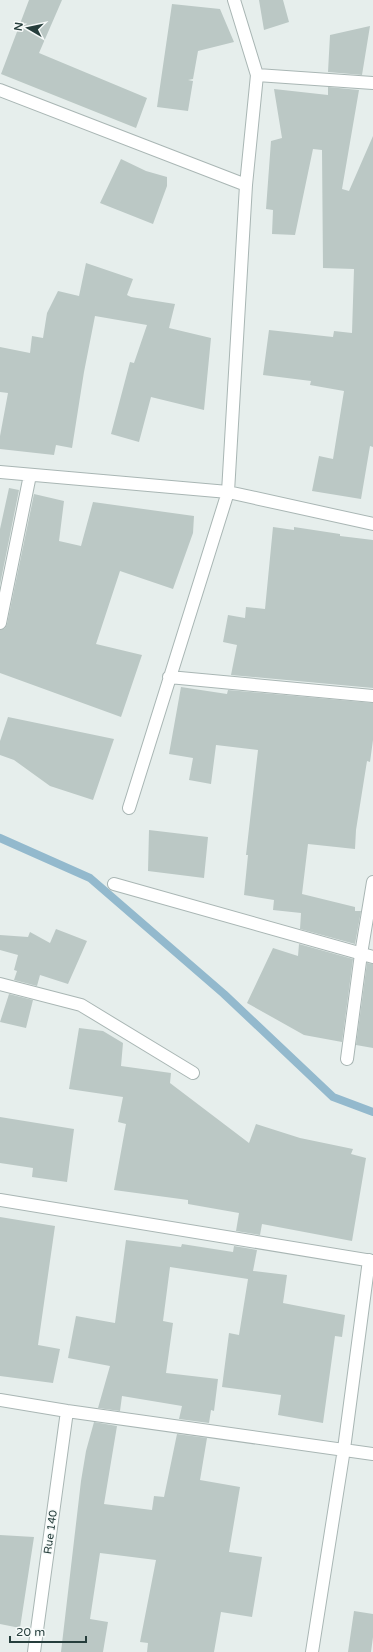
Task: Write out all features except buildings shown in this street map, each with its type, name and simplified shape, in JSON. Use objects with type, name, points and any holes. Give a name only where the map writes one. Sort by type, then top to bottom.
[{"type":"street","points":[[129,808],[228,492],[246,185],[257,75],[234,0]]},
{"type":"street","points":[[257,75],[373,83]]},
{"type":"street","points":[[0,90],[246,185]]},
{"type":"street","points":[[0,472],[228,492],[373,524]]},
{"type":"street","points":[[0,623],[30,475]]},
{"type":"street","points":[[169,677],[373,696]]},
{"type":"street","points":[[347,1059],[367,955],[373,882]]},
{"type":"street","points":[[114,884],[367,955]]},
{"type":"street","points":[[0,984],[82,1005],[193,1073]]},
{"type":"street","points":[[0,1200],[371,1260],[344,1449],[312,1652]]},
{"type":"street","points":[[0,1400],[67,1411],[373,1454]]},
{"type":"street","name":"Rue 140","points":[[34,1652],[67,1411]]},
{"type":"waterway","points":[[0,838],[90,878],[224,994],[333,1097],[373,1112]]}]
